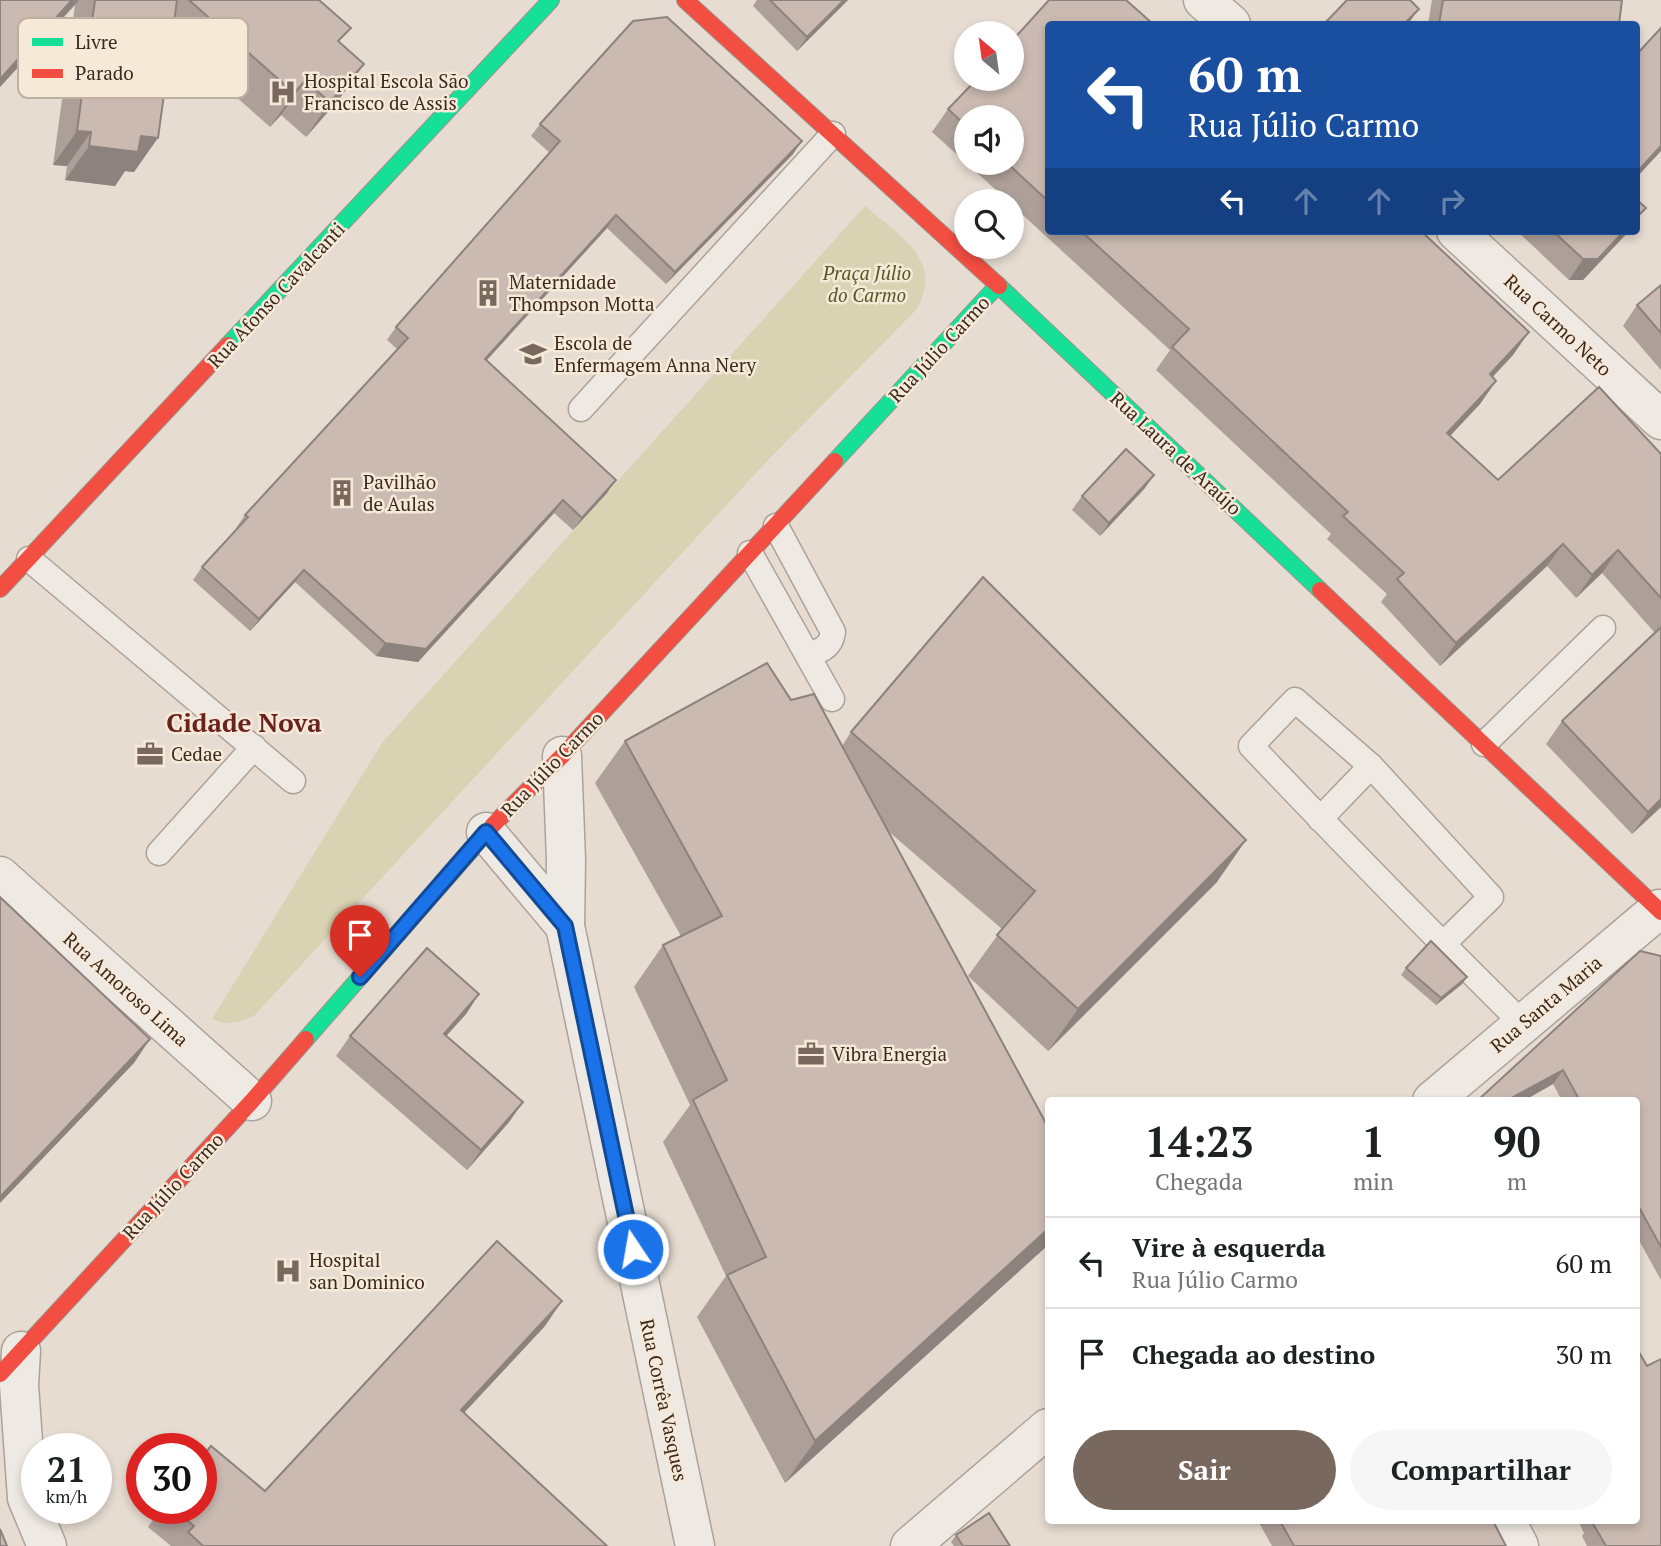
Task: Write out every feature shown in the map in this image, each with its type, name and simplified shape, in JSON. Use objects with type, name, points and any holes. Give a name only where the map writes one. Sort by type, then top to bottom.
[{"type":"street","name":"Rua Afonso Cavalcanti","points":[[0,589],[551,0]]},
{"type":"street","name":"Rua Laura de Araújo","points":[[685,0],[998,285],[1660,909]]},
{"type":"street","name":"Rua Carmo Neto","points":[[1460,235],[1661,419]]},
{"type":"street","name":"Rua Júlio Carmo","points":[[11,1362],[252,1101],[486,832],[562,756],[998,285]]},
{"type":"street","name":"Rua Corrêa Vasques","points":[[562,756],[566,860],[565,926],[695,1546]]},
{"type":"street","name":"Rua Corrêa Vasques","points":[[486,832],[565,926]]},
{"type":"street","name":"Rua Amoroso Lima","points":[[0,876],[252,1101]]},
{"type":"street","name":"Rua Santa Maria","points":[[1437,1097],[1660,909]]},
{"type":"street","points":[[11,1362],[19,1385],[13,1489],[47,1546]]},
{"type":"street","points":[[910,1546],[1045,1430]]},
{"type":"street","points":[[1508,1524],[1520,1546]]},
{"type":"lane","points":[[581,409],[834,134]]},
{"type":"lane","points":[[776,526],[833,632],[832,640],[824,649],[807,654]]},
{"type":"lane","points":[[750,553],[832,699]]},
{"type":"lane","points":[[29,559],[293,781]]},
{"type":"lane","points":[[1484,744],[1603,628]]},
{"type":"lane","points":[[1443,944],[1491,897],[1371,766],[1296,700],[1251,746],[1320,819],[1443,944],[1522,1024]]},
{"type":"lane","points":[[159,853],[254,747]]},
{"type":"lane","points":[[1320,819],[1371,766]]},
{"type":"green space","name":"Praça Júlio do Carmo","points":[[865,206],[904,239],[921,262],[925,276],[924,291],[917,309],[769,459],[254,1016],[233,1023],[212,1019],[382,743]]},
{"type":"building","points":[[0,0],[72,0],[56,18],[18,18],[18,59],[0,79]]},
{"type":"building","points":[[95,0],[177,0],[175,18],[93,18]]},
{"type":"building","points":[[189,0],[319,0],[351,28],[338,41],[364,64],[330,102],[305,81],[294,93],[248,52],[248,18],[209,18]]},
{"type":"building","points":[[770,0],[844,0],[807,37]]},
{"type":"building","points":[[1049,0],[1126,0],[1150,21],[1045,21],[1045,198],[1020,175],[1024,175],[1024,105],[954,105],[954,115],[948,109],[965,91],[1024,91],[1024,28]]},
{"type":"building","points":[[1347,0],[1410,0],[1419,9],[1407,21],[1327,21]]},
{"type":"building","points":[[1443,0],[1622,0],[1619,21],[1440,21]]},
{"type":"building","points":[[667,17],[802,141],[675,272],[616,215],[485,359],[616,480],[582,518],[563,500],[426,649],[385,643],[304,570],[259,619],[202,567],[248,517],[245,515],[408,338],[396,327],[560,141],[540,124],[633,21]]},
{"type":"building","points":[[1661,28],[1661,146],[1640,169],[1640,51]]},
{"type":"building","points":[[82,98],[164,98],[158,138],[141,136],[138,152],[89,146],[91,132],[77,131]]},
{"type":"building","points":[[1640,203],[1646,208],[1640,214]]},
{"type":"building","points":[[1085,235],[1425,235],[1529,332],[1490,374],[1496,381],[1447,433],[1498,480],[1599,387],[1661,454],[1661,598],[1618,550],[1592,575],[1563,544],[1456,643],[1397,579],[1404,573],[1343,516],[1348,512],[1172,347],[1189,329]]},
{"type":"building","points":[[1557,235],[1620,235],[1598,259],[1583,259]]},
{"type":"building","points":[[1661,285],[1661,333],[1637,305]]},
{"type":"building","points":[[1126,449],[1154,475],[1109,523],[1082,496]]},
{"type":"building","points":[[983,577],[1246,840],[1078,1009],[997,935],[1035,891],[851,732]]},
{"type":"building","points":[[1661,627],[1661,799],[1648,812],[1562,721]]},
{"type":"building","name":"Vibra Energia","points":[[767,663],[791,700],[814,694],[1045,1121],[1045,1232],[815,1441],[727,1275],[766,1257],[693,1100],[727,1080],[663,945],[722,916],[625,741]]},
{"type":"building","points":[[0,897],[150,1039],[0,1197]]},
{"type":"building","points":[[1431,941],[1467,977],[1441,998],[1406,968]]},
{"type":"building","points":[[427,948],[479,994],[444,1034],[523,1102],[481,1150],[350,1036]]},
{"type":"building","points":[[1640,951],[1661,956],[1661,1247],[1640,1209],[1640,1097],[1578,1097],[1563,1070],[1513,1097],[1481,1097]]},
{"type":"building","points":[[497,1241],[562,1301],[461,1410],[607,1546],[203,1546],[188,1532],[194,1526],[192,1524],[217,1524],[217,1451],[265,1491]]},
{"type":"building","points":[[1640,1354],[1647,1366],[1661,1359],[1661,1546],[1606,1546],[1593,1524],[1640,1524]]},
{"type":"building","points":[[989,1513],[1010,1546],[963,1546],[956,1535]]},
{"type":"building","points":[[1282,1524],[1495,1524],[1506,1546],[1294,1546]]},
{"type":"building","points":[[0,1529],[7,1546],[0,1546]]},
{"type":"traffic: fast","points":[[228,345],[551,0]]},
{"type":"traffic: fast","points":[[835,461],[998,285]]},
{"type":"traffic: fast","points":[[999,286],[1320,590]]},
{"type":"traffic: fast","points":[[306,1039],[493,825]]},
{"type":"traffic: jam","points":[[685,0],[999,286]]},
{"type":"traffic: jam","points":[[0,589],[228,345]]},
{"type":"traffic: jam","points":[[493,825],[562,756],[835,461]]},
{"type":"traffic: jam","points":[[1320,590],[1661,912]]},
{"type":"traffic: jam","points":[[0,1374],[306,1039]]},
{"type":"place","name":"Hospital Escola São Francisco de Assis","points":[[283,92]]},
{"type":"place","name":"Maternidade Thompson Motta","points":[[488,293]]},
{"type":"place","name":"Escola de Enfermagem Anna Nery","points":[[533,354]]},
{"type":"place","name":"Pavilhão de Aulas","points":[[342,493]]},
{"type":"place","name":"Cedae","points":[[150,754]]},
{"type":"place","name":"Vibra Energia","points":[[811,1054]]},
{"type":"place","name":"Hospital san Dominico","points":[[288,1271]]},
{"type":"district","name":"Cidade Nova","points":[[244,723]]},
{"type":"route","points":[[360,977],[486,832],[565,926],[633,1249]]}]
